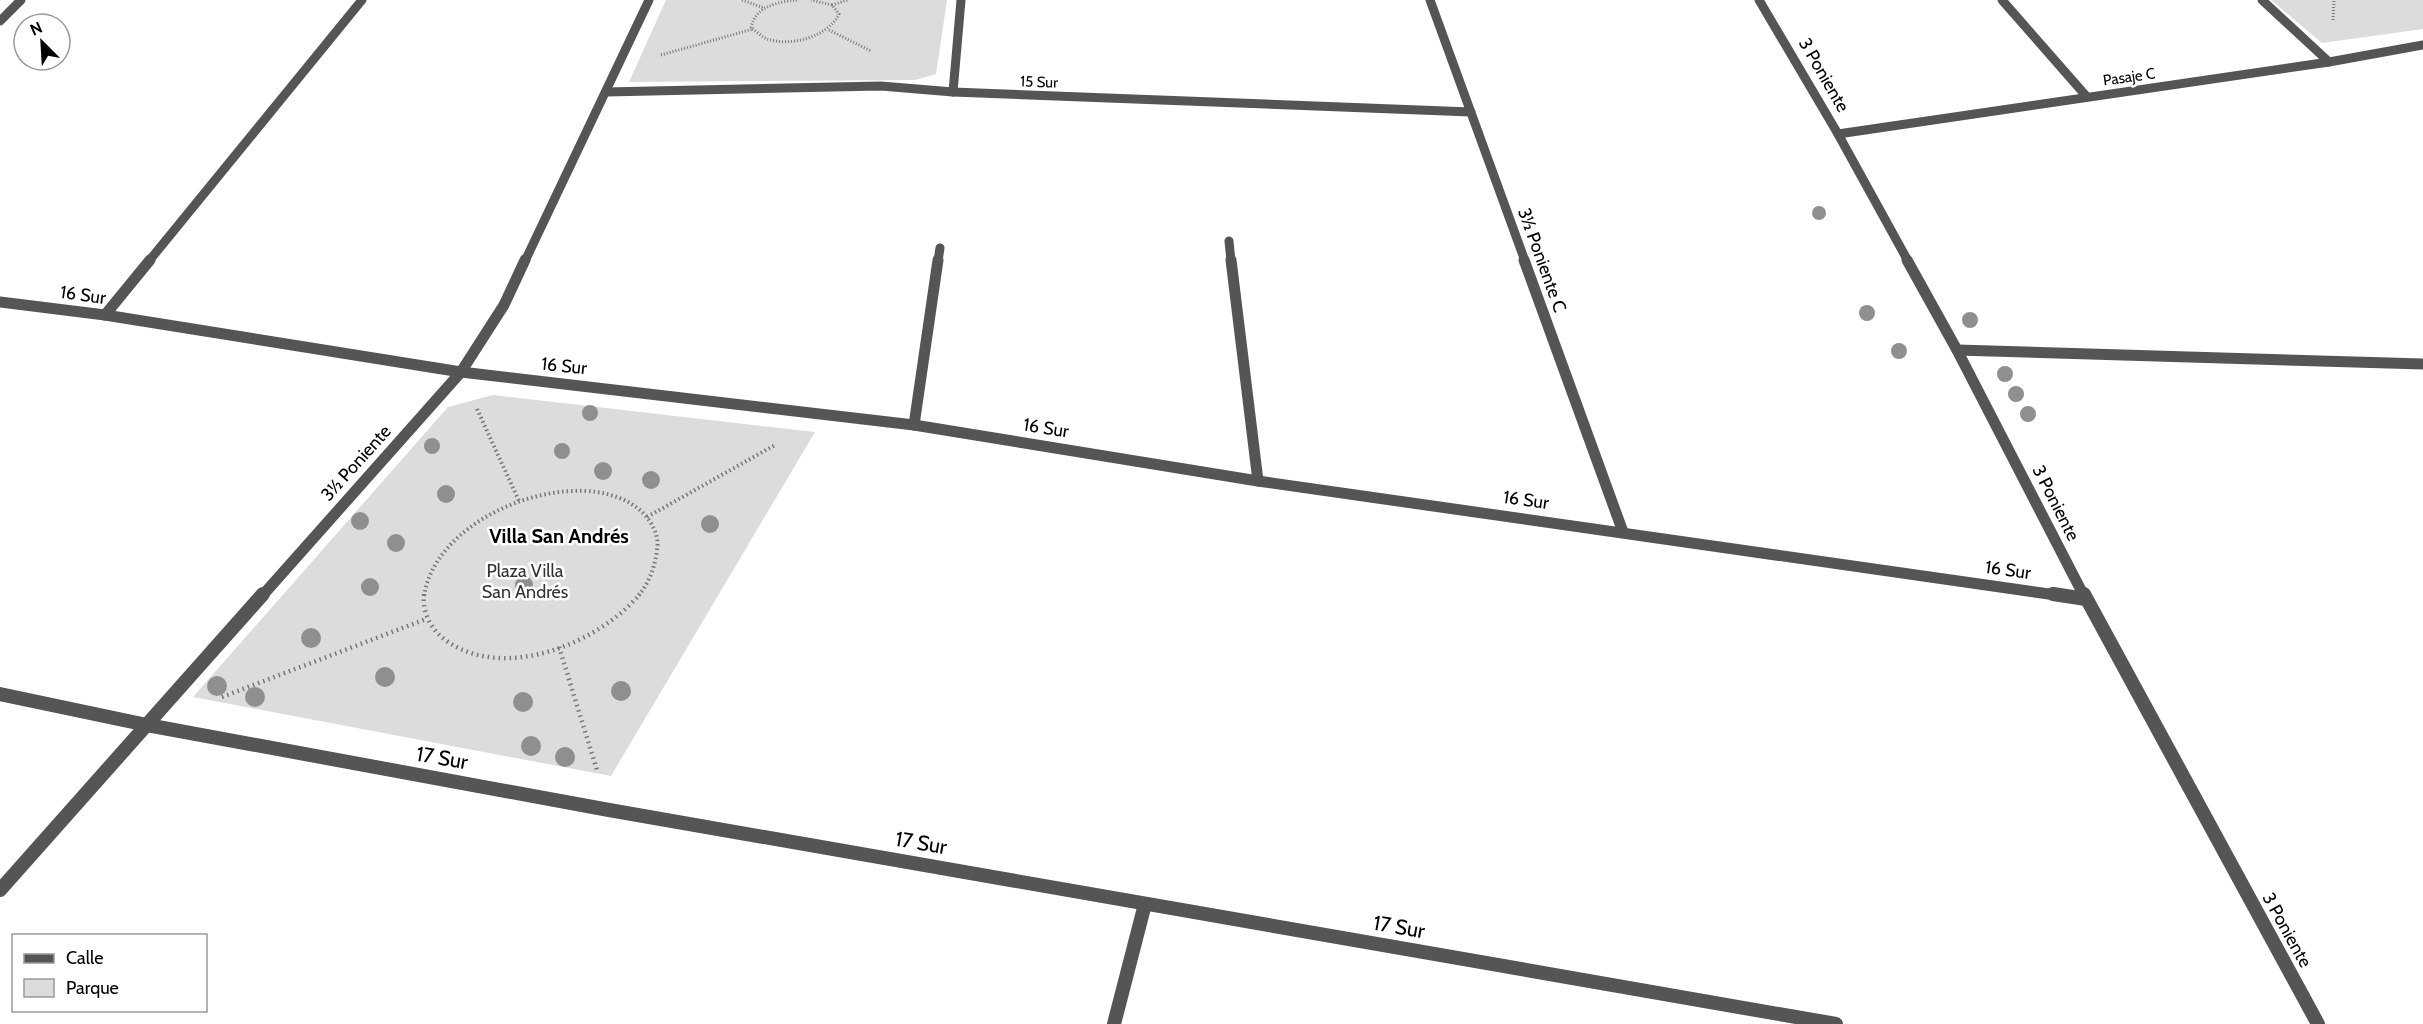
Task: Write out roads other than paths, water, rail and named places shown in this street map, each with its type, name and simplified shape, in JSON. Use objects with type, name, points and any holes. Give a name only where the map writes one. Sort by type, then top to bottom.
[{"type":"street","points":[[0,21],[21,0]]},
{"type":"street","points":[[105,315],[362,0]]},
{"type":"street","name":"3½ Poniente","points":[[0,890],[461,372],[504,305],[649,0]]},
{"type":"street","points":[[953,92],[961,0]]},
{"type":"street","name":"3½ Poniente C","points":[[1430,0],[1623,532]]},
{"type":"street","name":"3 Poniente","points":[[1759,0],[1838,134],[1957,350],[2086,599],[2318,1024]]},
{"type":"street","points":[[2002,0],[2087,97]]},
{"type":"street","points":[[2262,0],[2329,62]]},
{"type":"street","name":"Pasaje C","points":[[1838,134],[2329,62],[2423,45]]},
{"type":"street","name":"15 Sur","points":[[606,92],[881,86],[953,92],[1471,112]]},
{"type":"street","points":[[1229,241],[1258,482]]},
{"type":"street","points":[[914,425],[940,248]]},
{"type":"street","name":"16 Sur","points":[[0,302],[105,315],[461,372],[914,425],[1258,482],[2086,599]]},
{"type":"street","points":[[1957,350],[2423,364]]},
{"type":"street","name":"17 Sur","points":[[0,694],[147,725],[609,810],[1836,1024]]},
{"type":"street","points":[[1114,1024],[1145,904]]},
{"type":"district","name":"Villa San Andrés","points":[[559,536]]},
{"type":"park label","name":"Plaza Villa San Andrés","points":[[525,581]]}]
